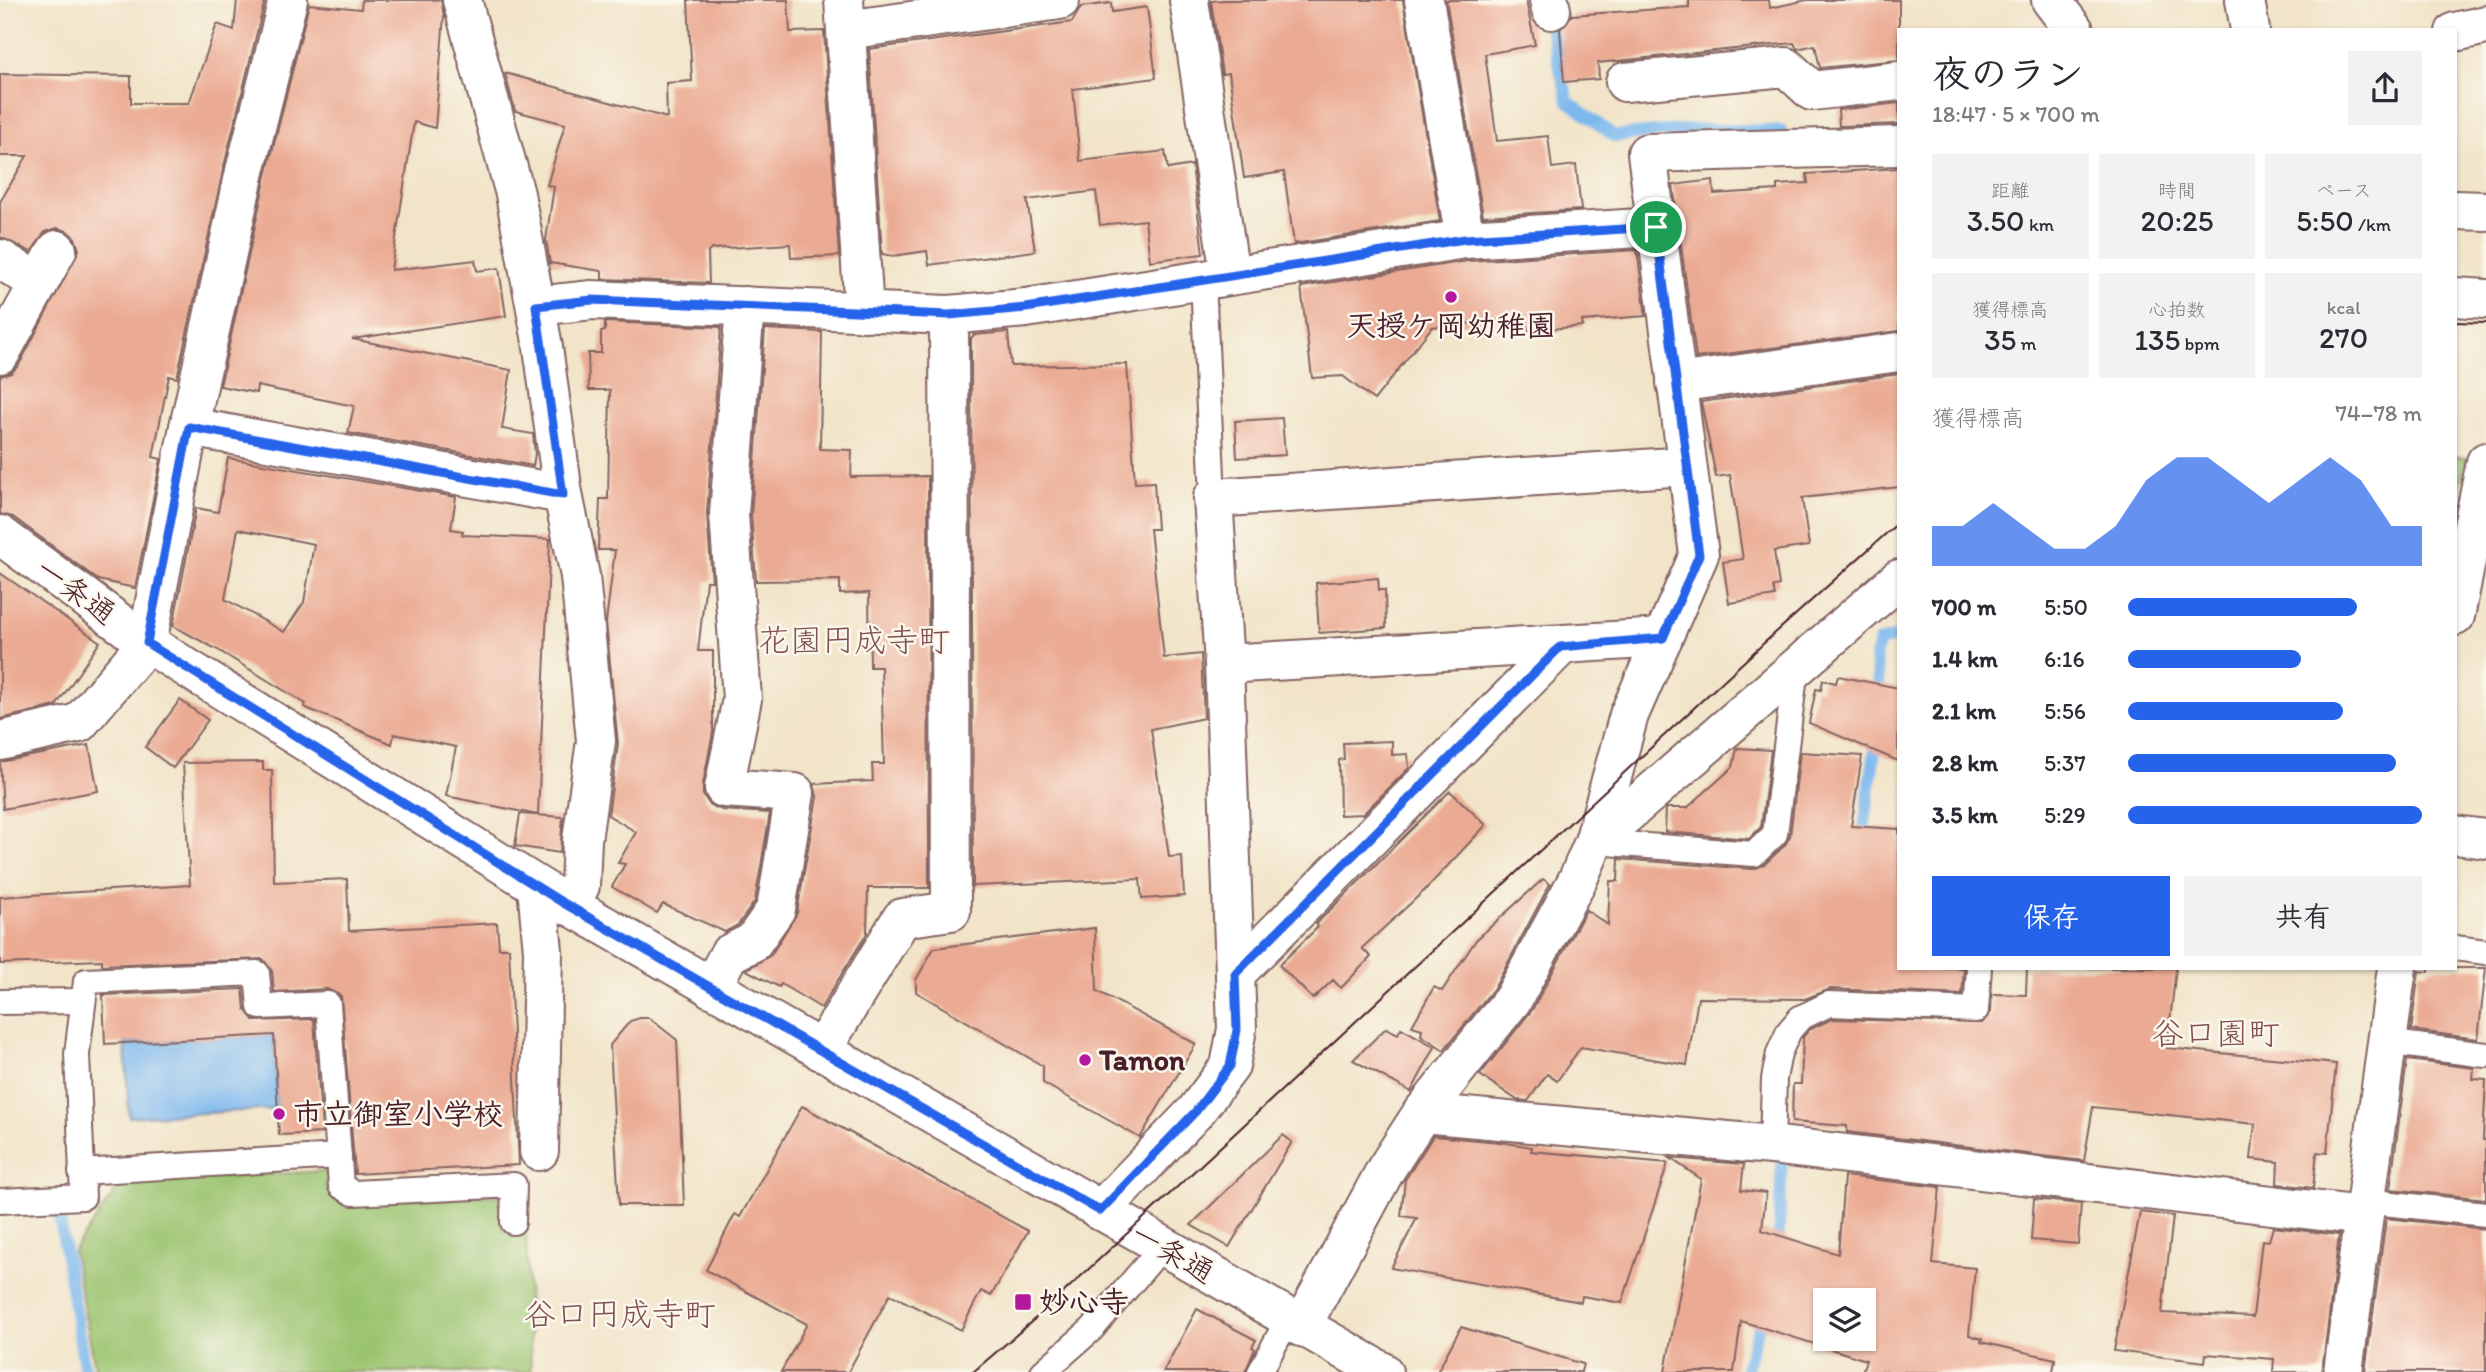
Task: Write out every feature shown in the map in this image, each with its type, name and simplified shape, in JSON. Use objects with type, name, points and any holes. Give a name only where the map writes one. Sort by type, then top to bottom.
[{"type":"street","points":[[0,741],[79,723],[147,643],[189,427],[245,171],[280,42],[288,0]]},
{"type":"street","points":[[462,0],[515,194],[536,306],[563,495],[580,576],[596,741],[582,841],[580,886],[569,906]]},
{"type":"street","points":[[864,312],[845,15],[1060,0]]},
{"type":"street","points":[[1189,0],[1217,278]]},
{"type":"street","points":[[1424,0],[1465,239]]},
{"type":"street","points":[[2245,0],[2250,28]]},
{"type":"street","points":[[2457,32],[2486,25]]},
{"type":"street","points":[[1625,82],[1786,67],[1812,91],[1897,81]]},
{"type":"street","points":[[1294,1323],[1422,1113],[1513,999],[1578,879],[1594,842],[1629,715],[1699,555],[1647,153],[1897,146]]},
{"type":"street","points":[[2457,210],[2486,211]]},
{"type":"street","points":[[536,306],[592,300],[949,315],[1026,308],[1465,239],[1656,227]]},
{"type":"street","points":[[0,354],[57,250]]},
{"type":"street","points":[[0,259],[39,283]]},
{"type":"street","points":[[2457,297],[2486,299]]},
{"type":"street","points":[[711,988],[729,954],[753,942],[776,909],[795,793],[724,788],[741,698],[729,514],[746,306]]},
{"type":"street","points":[[821,1051],[901,918],[951,911],[949,315]]},
{"type":"street","points":[[1676,383],[1897,352]]},
{"type":"street","points":[[189,427],[563,495]]},
{"type":"street","points":[[2457,611],[2477,557],[2486,462]]},
{"type":"street","points":[[1100,1211],[1196,1111],[1230,1066],[1237,1030],[1224,664],[1213,498],[1687,466]]},
{"type":"street","name":"一条通","points":[[0,535],[147,643],[537,887],[1383,1372]]},
{"type":"street","points":[[1594,842],[1897,581]]},
{"type":"street","points":[[1224,664],[1560,647],[1663,638]]},
{"type":"street","points":[[1235,974],[1560,647]]},
{"type":"street","points":[[2457,835],[2486,839]]},
{"type":"street","points":[[537,887],[543,951],[540,1151]]},
{"type":"street","points":[[2343,1372],[2397,970]]},
{"type":"street","points":[[1422,1113],[1772,1145],[2364,1209]]},
{"type":"lane","points":[[1213,498],[1217,278]]},
{"type":"lane","points":[[1594,842],[1754,854],[1775,834],[1796,667]]},
{"type":"lane","points":[[2457,948],[2486,952]]},
{"type":"lane","points":[[1772,1145],[1774,1079],[1779,1053],[1789,1031],[1800,1018],[1829,1004],[1976,1010],[1979,970]]},
{"type":"lane","points":[[0,1202],[83,1197],[77,1054],[86,981],[257,974],[260,1007],[328,1003],[341,1186],[353,1193],[514,1185],[513,1222]]},
{"type":"lane","points":[[0,1002],[82,1002]]},
{"type":"lane","points":[[2385,1042],[2486,1055]]},
{"type":"lane","points":[[82,1172],[339,1156]]},
{"type":"lane","points":[[2364,1209],[2486,1214]]},
{"type":"lane","points":[[1043,1372],[1092,1329],[1162,1247]]},
{"type":"lane","points":[[1260,1372],[1294,1323]]},
{"type":"green space","points":[[2457,456],[2466,458],[2457,505]]},
{"type":"green space","points":[[326,1171],[326,1188],[344,1201],[500,1195],[503,1229],[526,1229],[531,1372],[96,1372],[73,1251],[122,1182]]},
{"type":"water","points":[[274,1035],[278,1109],[129,1117],[125,1043]]},
{"type":"building","points":[[237,0],[265,0],[224,166],[177,378],[169,376],[153,457],[161,459],[135,588],[98,580],[13,517],[0,514],[0,376],[11,373],[19,365],[79,250],[75,238],[67,231],[57,228],[45,232],[31,252],[0,237],[0,202],[27,156],[0,156],[0,74],[131,76],[131,103],[189,103],[217,24],[234,30]]},
{"type":"building","points":[[362,0],[441,0],[444,16],[435,128],[414,122],[391,270],[475,260],[477,271],[499,268],[506,316],[352,339],[511,370],[502,429],[533,434],[533,466],[348,433],[354,406],[257,386],[256,393],[220,386],[266,176],[309,4],[361,9]]},
{"type":"building","points":[[688,0],[788,0],[790,32],[824,31],[839,256],[791,258],[790,244],[712,249],[708,252],[709,283],[602,279],[602,271],[550,263],[546,240],[554,187],[547,185],[565,124],[515,111],[505,73],[667,118],[666,83],[692,81]]},
{"type":"building","points":[[1403,0],[1440,221],[1294,244],[1284,172],[1244,178],[1229,73],[1222,74],[1211,1]]},
{"type":"building","points":[[1446,0],[1526,0],[1535,45],[1485,54],[1497,141],[1548,136],[1552,168],[1576,165],[1581,210],[1483,216]]},
{"type":"building","points":[[1689,0],[1769,0],[1770,8],[1807,0],[1899,0],[1897,60],[1820,68],[1815,45],[1797,49],[1794,43],[1598,63],[1599,79],[1564,82],[1560,29],[1572,15],[1689,7]]},
{"type":"building","points":[[1111,3],[1112,12],[1147,7],[1156,78],[1073,89],[1080,161],[1165,151],[1168,169],[1192,165],[1203,254],[1150,261],[1145,220],[1100,225],[1096,191],[1027,200],[1035,251],[929,265],[927,251],[893,256],[882,254],[869,49],[1072,22],[1081,7]]},
{"type":"building","points":[[1897,103],[1897,124],[1839,126],[1838,110]]},
{"type":"building","points":[[1897,168],[1897,331],[1696,358],[1673,185],[1713,180],[1714,194],[1777,190],[1777,185],[1808,183],[1807,174]]},
{"type":"building","points":[[1637,250],[1646,316],[1582,321],[1583,326],[1528,331],[1526,318],[1432,327],[1374,400],[1343,376],[1312,378],[1301,287],[1467,261]]},
{"type":"building","points":[[605,322],[721,327],[707,513],[712,581],[706,581],[698,651],[713,651],[713,732],[703,795],[710,805],[722,810],[770,813],[755,901],[738,925],[725,932],[663,904],[657,913],[612,887],[625,864],[618,863],[636,832],[608,815],[618,744],[606,622],[615,550],[598,550],[600,499],[608,499],[610,390],[589,390],[588,353],[601,353],[601,332],[605,331]]},
{"type":"building","points":[[765,329],[822,332],[820,449],[852,450],[851,477],[928,476],[929,888],[868,888],[867,933],[821,1008],[781,984],[779,987],[746,970],[771,955],[797,913],[817,797],[814,784],[873,781],[872,764],[884,764],[881,667],[870,667],[869,593],[840,594],[840,580],[756,581],[751,514]]},
{"type":"building","points":[[1008,332],[1011,366],[1127,364],[1135,483],[1154,482],[1157,529],[1150,529],[1164,658],[1201,654],[1204,718],[1151,729],[1169,857],[1182,856],[1184,896],[1142,899],[1140,879],[973,886],[971,338],[974,335]]},
{"type":"building","points":[[1897,374],[1897,487],[1802,498],[1809,546],[1774,551],[1779,585],[1773,587],[1775,596],[1729,603],[1723,562],[1743,559],[1730,475],[1716,477],[1701,402]]},
{"type":"building","points":[[1282,418],[1285,455],[1237,458],[1235,421]]},
{"type":"building","points":[[228,458],[456,497],[451,529],[463,531],[462,535],[550,539],[538,815],[446,796],[456,747],[394,734],[392,744],[304,707],[306,704],[173,626],[196,508],[218,512]],"holes":[[[238,529],[314,544],[304,602],[284,632],[225,599]]]},
{"type":"building","points":[[0,573],[100,642],[56,706],[0,719]]},
{"type":"building","points":[[1378,578],[1379,590],[1385,590],[1386,628],[1319,633],[1316,583]]},
{"type":"building","points":[[1838,676],[1897,688],[1897,761],[1809,723],[1816,689],[1821,690],[1823,680],[1836,683]]},
{"type":"building","points":[[180,700],[208,720],[173,768],[145,747]]},
{"type":"building","points":[[1392,741],[1392,755],[1408,754],[1409,768],[1363,814],[1340,815],[1339,760],[1344,759],[1343,743]]},
{"type":"building","points":[[89,745],[98,791],[3,809],[0,762]]},
{"type":"building","points":[[1737,748],[1771,750],[1761,827],[1749,839],[1665,832],[1666,808],[1687,808],[1733,767]]},
{"type":"building","points":[[1800,752],[1862,756],[1851,826],[1897,829],[1897,970],[1964,970],[1962,995],[1830,989],[1805,999],[1698,998],[1687,1065],[1581,1047],[1557,1081],[1547,1074],[1528,1101],[1517,1100],[1480,1075],[1532,1010],[1586,910],[1608,925],[1610,881],[1618,881],[1619,859],[1753,869],[1764,865],[1785,845],[1790,836]]},
{"type":"building","points":[[263,762],[263,770],[272,770],[274,882],[347,879],[349,931],[497,923],[499,948],[509,948],[519,1165],[355,1174],[341,996],[327,989],[274,992],[272,971],[263,959],[102,965],[102,960],[0,964],[0,897],[190,885],[183,763]]},
{"type":"building","points":[[1450,791],[1486,825],[1425,890],[1362,948],[1371,957],[1341,988],[1333,980],[1313,999],[1279,965],[1318,927],[1316,924]]},
{"type":"building","points":[[520,814],[563,817],[560,853],[515,846]]},
{"type":"building","points":[[1543,879],[1550,884],[1495,987],[1444,1050],[1421,1035],[1422,1029],[1412,1026],[1434,987],[1442,991],[1476,940]]},
{"type":"building","points":[[1095,928],[1097,991],[1196,1044],[1140,1138],[1043,1083],[1043,1066],[916,992],[916,980],[934,948]]},
{"type":"building","points":[[2486,968],[2478,1039],[2411,1030],[2419,971]]},
{"type":"building","points":[[2027,970],[2176,970],[2167,1048],[2336,1064],[2327,1153],[2317,1152],[2313,1188],[2277,1184],[2278,1162],[2251,1159],[2255,1124],[2093,1107],[2084,1161],[1847,1132],[1847,1126],[1792,1122],[1793,1084],[1801,1084],[1803,1037],[1809,1030],[1832,1019],[1982,1023],[1991,1012],[1992,994],[2026,995]]},
{"type":"building","points":[[243,989],[245,1009],[254,1021],[314,1019],[322,1133],[279,1135],[274,1035],[105,1044],[103,995]]},
{"type":"building","points":[[649,1018],[677,1040],[684,1205],[619,1205],[610,1045],[630,1021]]},
{"type":"building","points":[[1386,1028],[1398,1034],[1401,1028],[1435,1047],[1411,1092],[1353,1060]]},
{"type":"building","points":[[2407,1060],[2474,1068],[2473,1079],[2486,1080],[2483,1140],[2486,1140],[2486,1199],[2390,1189]]},
{"type":"building","points":[[802,1106],[1028,1231],[991,1296],[981,1291],[961,1330],[890,1294],[848,1372],[781,1372],[807,1324],[706,1270],[735,1214],[740,1217]]},
{"type":"building","points":[[1283,1135],[1292,1142],[1229,1247],[1191,1225]]},
{"type":"building","points":[[1433,1136],[1500,1142],[1532,1147],[1531,1151],[1668,1163],[1622,1303],[1582,1296],[1581,1302],[1391,1268],[1417,1218],[1401,1216],[1405,1180]]},
{"type":"building","points":[[1670,1158],[1744,1164],[1741,1190],[1766,1193],[1762,1230],[1838,1254],[1844,1176],[1940,1187],[1933,1264],[1975,1268],[1969,1335],[1982,1339],[1981,1342],[2055,1359],[2053,1372],[1862,1372],[1866,1360],[1837,1351],[1876,1351],[1876,1288],[1813,1288],[1813,1343],[1741,1321],[1734,1372],[1665,1372],[1701,1179]]},
{"type":"building","points":[[2034,1199],[2081,1204],[2078,1244],[2031,1240]]},
{"type":"building","points":[[2140,1212],[2173,1216],[2162,1313],[2253,1317],[2262,1240],[2269,1241],[2273,1227],[2339,1235],[2322,1372],[2273,1372],[2274,1359],[2206,1354],[2205,1362],[2114,1351]]},
{"type":"building","points":[[2386,1218],[2486,1229],[2486,1372],[2365,1372]]},
{"type":"building","points":[[1197,1309],[1256,1340],[1245,1372],[1163,1372]]},
{"type":"building","points":[[1461,1327],[1583,1364],[1581,1372],[1437,1372]]},
{"type":"waterway","points":[[1547,14],[1568,101],[1614,136],[1690,129],[1781,131]]},
{"type":"waterway","points":[[1881,701],[1875,656],[1879,642],[1897,637]]},
{"type":"waterway","points":[[1862,843],[1877,736]]},
{"type":"waterway","points":[[1778,1249],[1782,1162]]},
{"type":"waterway","points":[[60,1220],[85,1372]]},
{"type":"waterway","points":[[1745,1372],[1764,1310]]},
{"type":"tram line","points":[[2457,322],[2486,323]]},
{"type":"tram line","points":[[973,1372],[1037,1317],[1764,643],[1897,524]]},
{"type":"place","name":"天授ケ岡幼稚園","points":[[1451,297]]},
{"type":"place","name":"Tamon","points":[[1085,1060]]},
{"type":"place","name":"市立御室小学校","points":[[279,1114]]},
{"type":"place","name":"妙心寺","points":[[1023,1302]]},
{"type":"district","name":"花園円成寺町","points":[[854,640]]},
{"type":"district","name":"谷口園町","points":[[2216,1033]]},
{"type":"district","name":"谷口円成寺町","points":[[620,1314]]},
{"type":"route","points":[[1656,227],[1699,555],[1663,638],[1560,647],[1235,974],[1237,1030],[1230,1066],[1196,1111],[1100,1211],[560,901],[147,643],[189,427],[563,495],[536,306],[592,300],[949,315],[1026,308],[1465,239],[1656,227]]}]
